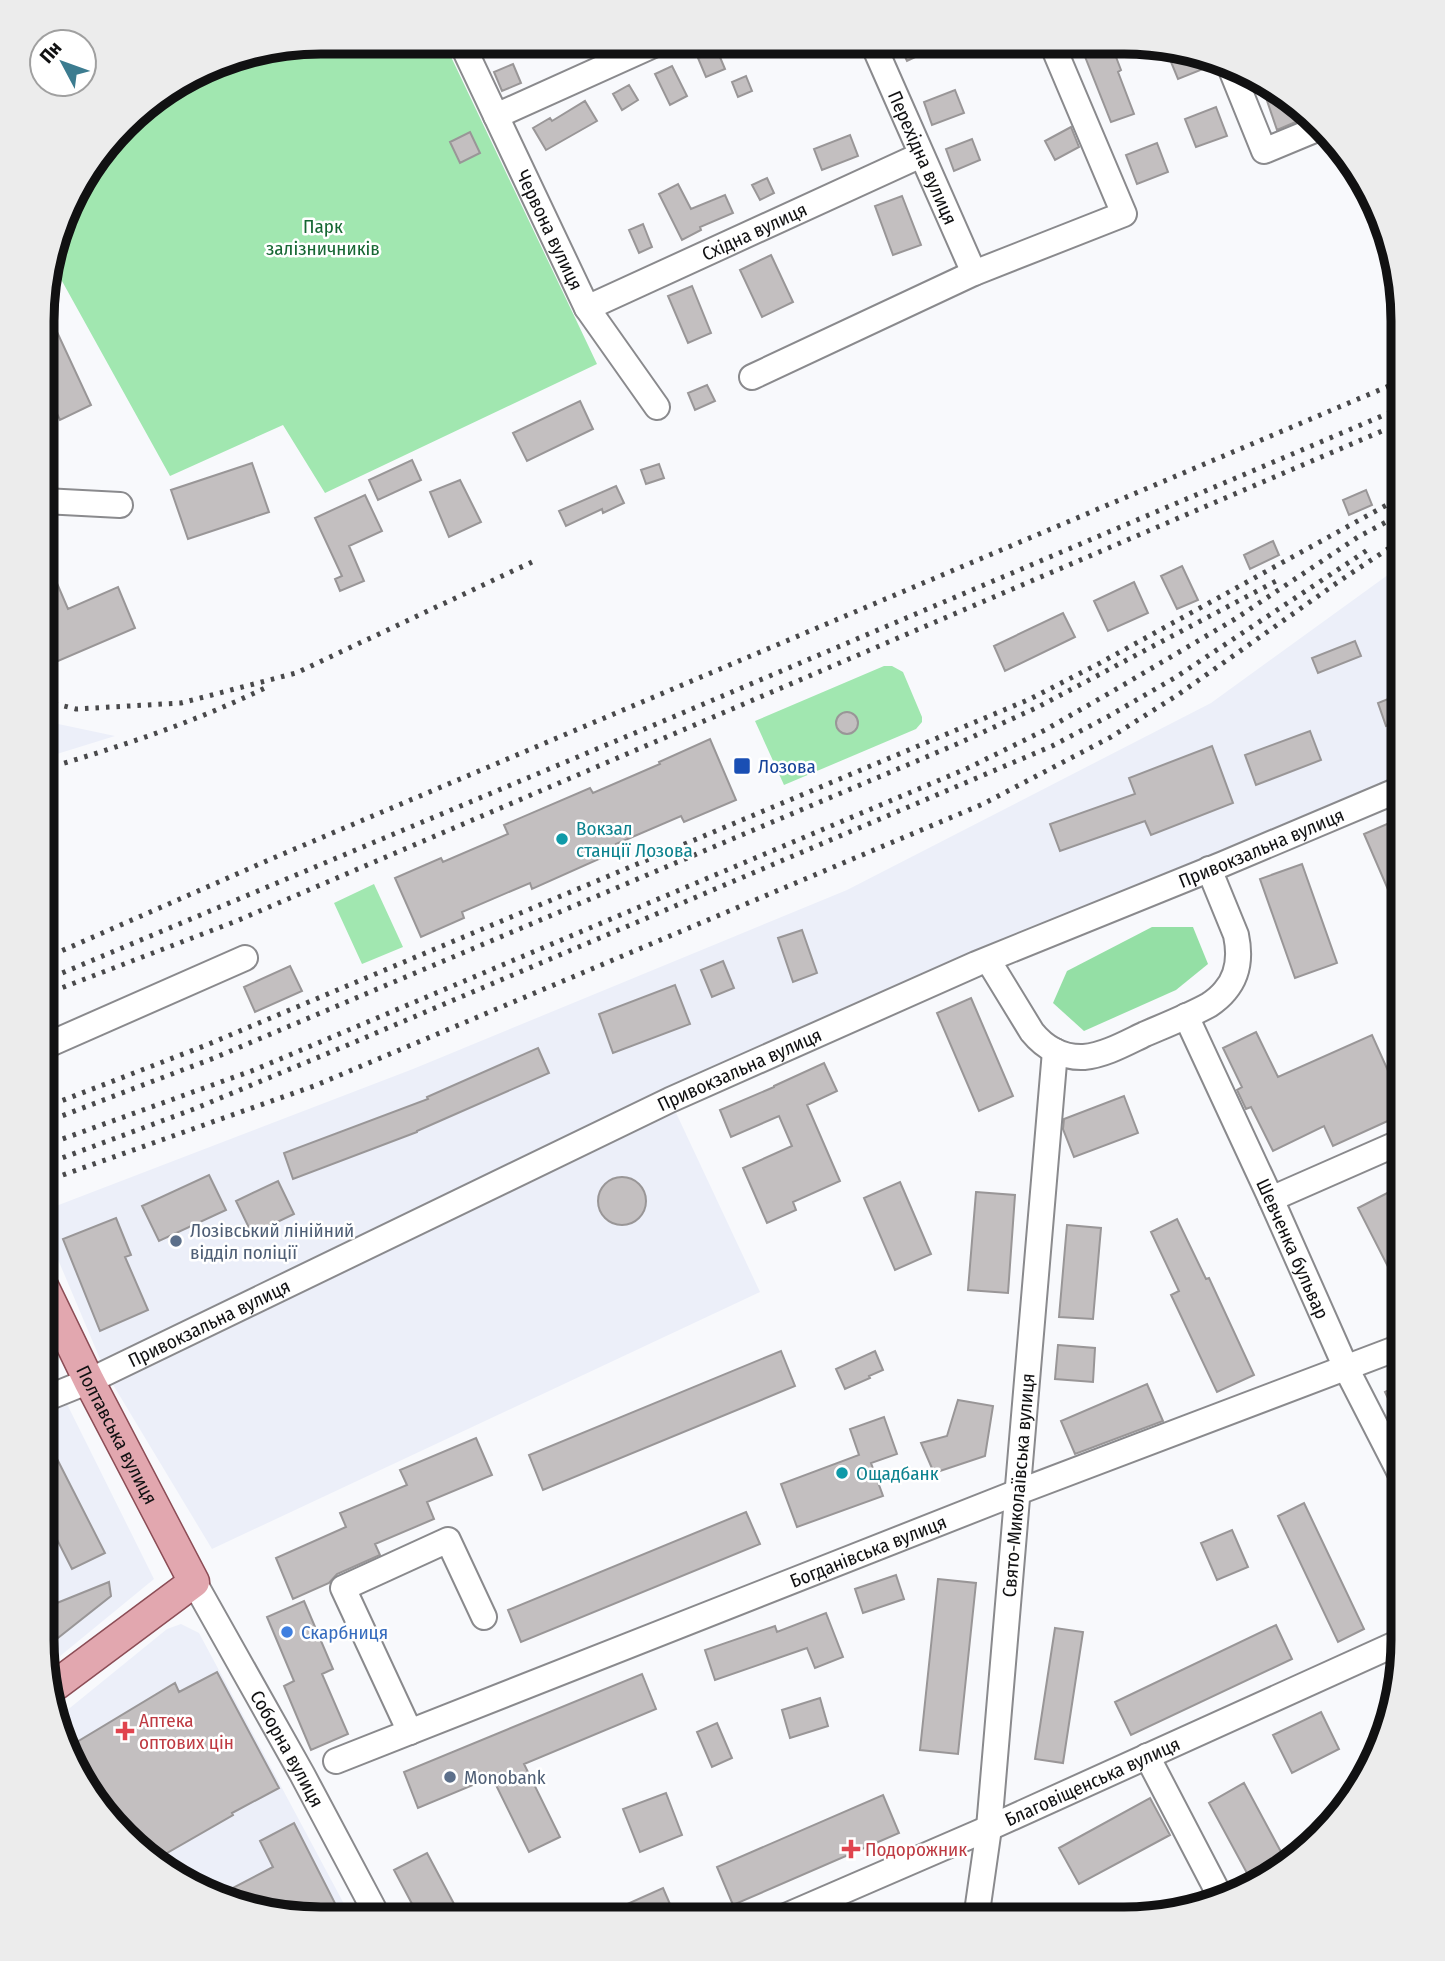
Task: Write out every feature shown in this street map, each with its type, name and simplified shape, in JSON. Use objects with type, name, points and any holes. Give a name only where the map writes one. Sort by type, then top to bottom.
[{"type":"main road","name":"Полтавська вулиця","points":[[54,1309],[194,1582]]},
{"type":"main road","points":[[58,1683],[194,1582]]},
{"type":"street","name":"Червона вулиця","points":[[467,54],[587,308],[657,407]]},
{"type":"street","points":[[496,116],[634,54]]},
{"type":"street","name":"Перехідна вулиця","points":[[877,54],[974,274]]},
{"type":"street","points":[[752,377],[974,274],[1125,214],[1056,54]]},
{"type":"street","points":[[1235,79],[1264,151],[1310,131]]},
{"type":"street","name":"Східна вулиця","points":[[587,308],[921,155]]},
{"type":"street","points":[[54,502],[120,505]]},
{"type":"street","name":"Привокзальна вулиця","points":[[54,1395],[89,1381],[670,1100],[988,960],[1391,793]]},
{"type":"street","points":[[988,960],[1032,1032],[1046,1046],[1074,1057],[1094,1055],[1186,1016],[1218,998],[1231,983],[1239,954],[1236,935],[1209,869]]},
{"type":"street","points":[[54,1042],[244,958]]},
{"type":"street","name":"Шевченка бульвар","points":[[1186,1016],[1346,1368],[1391,1456]]},
{"type":"street","name":"Свято-Миколаївська вулиця","points":[[978,1907],[989,1828],[1055,1051]]},
{"type":"street","points":[[1271,1199],[1391,1146]]},
{"type":"street","name":"Богданівська вулиця","points":[[336,1761],[1018,1492],[1391,1350]]},
{"type":"street","points":[[410,1732],[343,1588],[448,1540],[484,1617]]},
{"type":"street","name":"Соборна вулиця","points":[[194,1582],[302,1774],[372,1907]]},
{"type":"street","name":"Благовіщенська вулиця","points":[[806,1907],[989,1828],[1391,1646]]},
{"type":"street","points":[[1147,1756],[1217,1890]]},
{"type":"shaded area","points":[[1391,573],[1391,793],[670,1100],[760,1292],[212,1549],[106,1373],[54,1250],[54,1207],[413,1069],[847,890],[1211,703]]},
{"type":"shaded area","points":[[54,723],[115,736],[54,755]]},
{"type":"shaded area","points":[[54,1380],[61,1392],[154,1579],[55,1660]]},
{"type":"shaded area","points":[[181,1624],[199,1633],[346,1907],[269,1902],[236,1893],[203,1879],[173,1862],[145,1840],[99,1788],[82,1758],[64,1713],[167,1629]]},
{"type":"green space","name":"Парк залізничників","points":[[450,54],[597,364],[325,493],[283,425],[170,476],[58,275],[68,236],[99,173],[121,145],[159,109],[203,82],[236,68],[269,59],[304,55]]},
{"type":"green space","points":[[884,666],[892,666],[903,672],[922,722],[916,729],[784,785],[755,721]]},
{"type":"green space","points":[[374,884],[403,947],[362,964],[334,903]]},
{"type":"green space","points":[[1152,927],[1193,927],[1208,964],[1176,990],[1084,1031],[1053,1003],[1067,971]]},
{"type":"building","points":[[708,54],[719,54],[725,69],[706,77],[698,58]]},
{"type":"building","points":[[904,54],[922,54],[907,61]]},
{"type":"building","points":[[1084,54],[1115,54],[1121,70],[1118,72],[1134,114],[1111,122]]},
{"type":"building","points":[[1170,58],[1202,66],[1203,69],[1178,79]]},
{"type":"building","points":[[513,64],[521,83],[502,91],[494,72]]},
{"type":"building","points":[[672,66],[687,96],[670,105],[655,74]]},
{"type":"building","points":[[746,76],[752,91],[738,97],[732,82]]},
{"type":"building","points":[[629,85],[638,100],[622,110],[613,94]]},
{"type":"building","points":[[955,90],[964,113],[932,125],[924,102]]},
{"type":"building","points":[[1265,95],[1299,120],[1277,130]]},
{"type":"building","points":[[585,101],[597,121],[546,150],[533,128],[550,118],[552,121]]},
{"type":"building","points":[[1216,107],[1227,136],[1196,147],[1185,119]]},
{"type":"building","points":[[1071,127],[1079,147],[1055,160],[1045,141]]},
{"type":"building","points":[[470,132],[480,153],[460,163],[450,142]]},
{"type":"building","points":[[850,135],[858,156],[822,170],[814,149]]},
{"type":"building","points":[[972,139],[980,160],[954,171],[946,149]]},
{"type":"building","points":[[1157,143],[1168,172],[1137,184],[1126,155]]},
{"type":"building","points":[[767,178],[774,193],[760,200],[752,185]]},
{"type":"building","points":[[678,184],[691,209],[725,195],[733,213],[700,227],[701,230],[682,240],[659,194]]},
{"type":"building","points":[[902,196],[921,245],[893,255],[875,206]]},
{"type":"building","points":[[643,224],[652,247],[639,253],[629,230]]},
{"type":"building","points":[[771,255],[793,302],[762,317],[740,270]]},
{"type":"building","points":[[692,286],[711,333],[688,343],[668,296]]},
{"type":"building","points":[[54,325],[91,405],[60,420],[54,407]]},
{"type":"building","points":[[707,385],[715,401],[695,410],[688,393]]},
{"type":"building","points":[[580,401],[593,429],[527,461],[513,433]]},
{"type":"building","points":[[412,460],[421,480],[378,500],[369,480]]},
{"type":"building","points":[[252,463],[269,512],[188,539],[171,490]]},
{"type":"building","points":[[659,464],[664,478],[646,484],[641,470]]},
{"type":"building","points":[[460,480],[481,522],[449,537],[430,492]]},
{"type":"building","points":[[616,486],[624,503],[603,513],[602,509],[566,526],[559,511]]},
{"type":"building","points":[[1366,490],[1372,505],[1349,515],[1343,500]]},
{"type":"building","points":[[365,495],[382,531],[349,546],[364,581],[340,591],[335,579],[342,576],[315,518]]},
{"type":"building","points":[[1273,541],[1279,555],[1250,569],[1244,555]]},
{"type":"building","points":[[1182,566],[1198,600],[1177,609],[1161,576]]},
{"type":"building","points":[[54,576],[68,609],[118,587],[135,628],[54,663]]},
{"type":"building","points":[[1134,582],[1148,613],[1108,631],[1094,601]]},
{"type":"building","points":[[1063,613],[1075,637],[1005,671],[994,646]]},
{"type":"building","points":[[1355,641],[1361,656],[1318,673],[1312,658]]},
{"type":"building","points":[[1391,698],[1391,724],[1386,726],[1378,703]]},
{"type":"building","points":[[847,712],[855,715],[858,723],[855,731],[847,734],[839,731],[836,723],[839,715]]},
{"type":"building","points":[[1310,731],[1321,760],[1256,785],[1245,755]]},
{"type":"building","name":"Вокзал станції Лозова","points":[[710,739],[736,800],[684,822],[681,816],[616,844],[619,850],[532,889],[530,883],[462,912],[464,918],[421,937],[395,878],[441,858],[443,862],[508,834],[504,825],[590,788],[593,793]]},
{"type":"building","points":[[1212,746],[1233,803],[1151,835],[1145,821],[1060,851],[1050,824],[1135,794],[1129,778]]},
{"type":"building","points":[[1391,822],[1391,896],[1364,834]]},
{"type":"building","points":[[1302,864],[1337,963],[1295,978],[1260,879]]},
{"type":"building","points":[[802,930],[817,973],[793,982],[778,938]]},
{"type":"building","points":[[723,961],[734,988],[712,997],[701,970]]},
{"type":"building","points":[[290,966],[302,991],[255,1012],[244,987]]},
{"type":"building","points":[[675,985],[690,1024],[613,1053],[599,1014]]},
{"type":"building","points":[[971,998],[1013,1096],[979,1111],[937,1013]]},
{"type":"building","points":[[1256,1032],[1278,1077],[1372,1035],[1391,1077],[1391,1119],[1333,1146],[1324,1126],[1273,1151],[1251,1107],[1246,1109],[1237,1090],[1242,1087],[1223,1048]]},
{"type":"building","points":[[538,1048],[549,1073],[417,1132],[293,1179],[284,1153],[428,1099],[427,1097]]},
{"type":"building","points":[[824,1063],[837,1091],[807,1105],[840,1181],[793,1202],[796,1210],[767,1223],[743,1168],[792,1146],[779,1116],[731,1137],[720,1110]]},
{"type":"building","points":[[1124,1096],[1138,1133],[1074,1157],[1063,1129],[1064,1119]]},
{"type":"building","points":[[209,1175],[226,1210],[159,1241],[142,1206]]},
{"type":"building","points":[[622,1177],[631,1178],[639,1184],[645,1192],[645,1210],[639,1218],[631,1224],[622,1225],[613,1224],[605,1218],[599,1210],[598,1201],[599,1192],[605,1184],[613,1178]]},
{"type":"building","points":[[278,1181],[294,1214],[252,1234],[236,1201]]},
{"type":"building","points":[[900,1182],[931,1254],[895,1270],[864,1198]]},
{"type":"building","points":[[1391,1191],[1391,1273],[1358,1208]]},
{"type":"building","points":[[976,1192],[1015,1195],[1008,1293],[968,1290]]},
{"type":"building","points":[[116,1218],[131,1255],[125,1257],[148,1310],[100,1331],[63,1239]]},
{"type":"building","points":[[1177,1219],[1206,1279],[1209,1278],[1254,1375],[1217,1392],[1171,1295],[1179,1291],[1151,1232]]},
{"type":"building","points":[[1067,1225],[1101,1228],[1093,1319],[1059,1317]]},
{"type":"building","points":[[1058,1345],[1095,1348],[1093,1382],[1055,1379]]},
{"type":"building","points":[[781,1351],[795,1386],[543,1490],[529,1455]]},
{"type":"building","points":[[875,1351],[883,1370],[845,1389],[836,1369]]},
{"type":"building","points":[[1147,1384],[1163,1421],[1075,1454],[1061,1421]]},
{"type":"building","points":[[1391,1389],[1391,1405],[1385,1392]]},
{"type":"building","points":[[958,1400],[993,1406],[985,1456],[934,1473],[921,1443],[947,1436]]},
{"type":"building","name":"Ощадбанк","points":[[884,1417],[897,1454],[871,1463],[883,1496],[797,1527],[781,1484],[859,1455],[850,1429]]},
{"type":"building","points":[[476,1438],[492,1475],[427,1502],[434,1519],[375,1544],[380,1555],[337,1574],[329,1583],[293,1599],[276,1558],[346,1527],[340,1513],[407,1485],[400,1470]]},
{"type":"building","points":[[54,1453],[105,1553],[72,1569],[54,1534]]},
{"type":"building","points":[[1304,1503],[1364,1629],[1338,1642],[1278,1516]]},
{"type":"building","points":[[746,1512],[760,1544],[521,1642],[508,1610]]},
{"type":"building","points":[[1232,1530],[1248,1567],[1217,1580],[1201,1543]]},
{"type":"building","points":[[896,1575],[904,1599],[863,1613],[855,1589]]},
{"type":"building","points":[[938,1579],[976,1583],[958,1754],[920,1750]]},
{"type":"building","points":[[109,1582],[111,1596],[54,1641],[54,1604]]},
{"type":"building","points":[[304,1601],[333,1669],[322,1674],[348,1734],[311,1750],[284,1686],[294,1681],[267,1617]]},
{"type":"building","points":[[826,1613],[843,1657],[815,1668],[807,1648],[715,1680],[705,1650],[775,1626],[777,1632]]},
{"type":"building","points":[[1276,1625],[1292,1659],[1131,1735],[1115,1702]]},
{"type":"building","points":[[1055,1628],[1083,1632],[1063,1763],[1035,1759]]},
{"type":"building","points":[[217,1672],[279,1788],[163,1855],[109,1802],[90,1773],[75,1743],[175,1683],[179,1692]]},
{"type":"building","points":[[642,1674],[656,1709],[524,1764],[560,1837],[529,1852],[492,1777],[418,1808],[404,1772]]},
{"type":"building","points":[[820,1698],[828,1726],[790,1738],[782,1710]]},
{"type":"building","points":[[1321,1712],[1339,1749],[1292,1773],[1273,1735]]},
{"type":"building","points":[[717,1723],[732,1758],[712,1767],[697,1732]]},
{"type":"building","points":[[1244,1783],[1282,1855],[1248,1876],[1209,1803]]},
{"type":"building","points":[[666,1793],[682,1835],[640,1852],[623,1809]]},
{"type":"building","points":[[883,1795],[899,1833],[733,1905],[717,1867]]},
{"type":"building","points":[[1150,1798],[1170,1835],[1079,1884],[1059,1848]]},
{"type":"building","points":[[294,1823],[337,1907],[269,1902],[229,1890],[273,1867],[260,1841]]},
{"type":"building","points":[[427,1853],[456,1907],[414,1907],[394,1870]]},
{"type":"building","points":[[663,1888],[671,1907],[621,1907]]},
{"type":"railway","points":[[54,954],[271,859],[1391,385]]},
{"type":"railway","points":[[54,976],[1391,412]]},
{"type":"railway","points":[[54,991],[234,922],[1391,427]]},
{"type":"railway","points":[[54,1104],[204,1046],[1030,699],[1391,503]]},
{"type":"railway","points":[[54,1142],[254,1070],[968,768],[1045,730],[1113,691],[1235,619],[1358,537],[1391,519]]},
{"type":"railway","points":[[54,1178],[314,1086],[983,804],[1111,737],[1179,694],[1391,547]]},
{"type":"railway","points":[[54,1161],[194,1109],[1052,746],[1176,677],[1369,549]]},
{"type":"railway","points":[[54,704],[76,709],[181,703],[296,673],[532,562]]},
{"type":"railway","points":[[54,1119],[214,1058],[957,744],[1038,707],[1278,580]]},
{"type":"railway","points":[[54,766],[157,733],[267,687]]},
{"type":"place","name":"Лозова","points":[[742,766]]},
{"type":"place","name":"Вокзал станції Лозова","points":[[562,839]]},
{"type":"place","name":"Лозівський лінійний відділ поліції","points":[[176,1241]]},
{"type":"place","name":"Ощадбанк","points":[[842,1473]]},
{"type":"place","name":"Скарбниця","points":[[287,1632]]},
{"type":"place","name":"Аптека оптових цін","points":[[125,1731]]},
{"type":"place","name":"Monobank","points":[[450,1777]]},
{"type":"place","name":"Подорожник","points":[[851,1849]]}]
